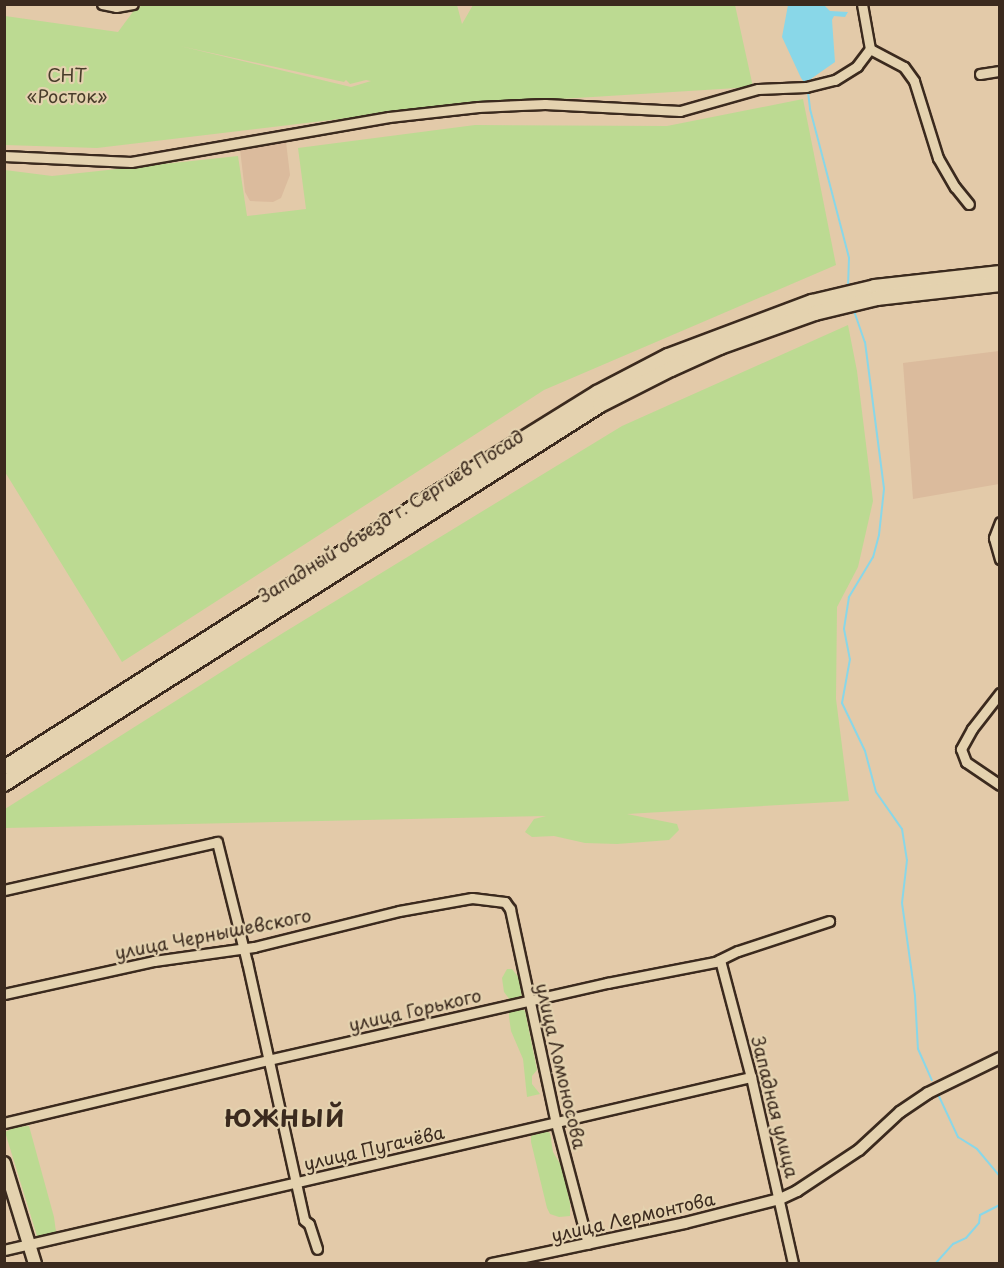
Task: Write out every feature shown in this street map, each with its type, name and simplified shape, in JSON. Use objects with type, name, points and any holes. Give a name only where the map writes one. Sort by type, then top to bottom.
[{"type":"main road","points":[[813,307],[876,292],[999,273]]},
{"type":"main road","points":[[876,292],[999,284]]},
{"type":"main road","name":"Западный объезд г. Сергиев Посад","points":[[4,768],[597,393],[668,356],[813,307]]},
{"type":"main road","name":"Западный объезд г. Сергиев Посад","points":[[4,784],[600,405],[720,347],[813,307]]},
{"type":"main road","points":[[4,1163],[35,1263]]},
{"type":"street","points":[[102,4],[116,7],[133,4]]},
{"type":"street","points":[[4,156],[131,162],[389,117],[478,107],[545,104],[680,111],[758,89],[806,87],[835,80],[857,66],[870,49],[862,4]]},
{"type":"street","points":[[870,49],[904,67],[914,81],[938,158],[955,187],[969,204]]},
{"type":"street","points":[[980,74],[999,71]]},
{"type":"street","points":[[999,522],[994,538],[999,559]]},
{"type":"street","points":[[999,693],[972,729],[961,749],[966,762],[999,784]]},
{"type":"street","points":[[4,890],[217,842],[295,1184],[304,1220],[309,1224],[316,1249]]},
{"type":"street","name":"улица Чернышевского","points":[[4,994],[154,961],[243,949],[399,911],[472,898],[499,900]]},
{"type":"street","name":"улица Ломоносова","points":[[499,900],[505,902],[510,909],[556,1123],[588,1244]]},
{"type":"street","name":"улица Горького","points":[[4,1123],[268,1060],[720,960],[738,951],[829,921]]},
{"type":"street","name":"Западная улица","points":[[720,960],[751,1077],[793,1263]]},
{"type":"street","name":"улица Лермонтова","points":[[492,1263],[588,1244],[780,1199],[850,1156],[900,1112],[928,1093],[999,1058]]},
{"type":"street","name":"улица Пугачёва","points":[[4,1250],[751,1077]]},
{"type":"shaded area","points":[[286,142],[290,175],[281,198],[273,202],[250,201],[245,192],[240,149]]},
{"type":"shaded area","points":[[999,351],[999,484],[913,499],[903,363]]},
{"type":"green space","name":"СНТ «Росток»","points":[[143,5],[457,5],[462,24],[473,5],[735,5],[753,87],[448,106],[97,148],[5,145],[5,16],[118,32],[135,9]],"holes":[[[180,46],[344,82],[346,80],[350,84],[371,81],[351,87]]]},
{"type":"green space","points":[[803,99],[836,265],[544,390],[122,662],[5,472],[5,170],[52,176],[238,156],[247,216],[306,209],[298,148],[475,125],[667,126]]},
{"type":"green space","points":[[848,325],[857,371],[873,501],[858,567],[837,607],[836,699],[849,801],[627,814],[677,824],[679,830],[669,840],[617,844],[585,843],[554,836],[532,837],[525,832],[534,819],[546,816],[5,828],[5,809],[283,633],[622,426]]},
{"type":"green space","points":[[507,969],[512,969],[519,978],[522,997],[517,1000],[510,1000],[504,992],[502,978]]},
{"type":"green space","points":[[521,1008],[525,1011],[537,1070],[532,1076],[532,1084],[540,1094],[527,1097],[523,1059],[511,1031],[509,1017],[509,1011]]},
{"type":"green space","points":[[29,1126],[56,1232],[41,1238],[37,1236],[5,1132],[15,1127]]},
{"type":"green space","points":[[545,1131],[550,1133],[553,1152],[562,1167],[570,1203],[570,1216],[559,1217],[550,1214],[547,1208],[531,1142],[531,1136]]},
{"type":"water","points":[[788,5],[824,5],[830,11],[848,12],[845,17],[834,16],[832,20],[835,62],[804,82],[782,37]]},
{"type":"waterway","points":[[808,92],[810,109],[849,258],[848,288]]},
{"type":"waterway","points":[[853,308],[865,342],[884,489],[879,535],[873,557],[849,597],[844,629],[850,659],[842,703],[865,751],[876,792],[902,829],[907,860],[902,903],[915,996],[918,1049],[932,1080]]},
{"type":"waterway","points":[[937,1092],[958,1137],[977,1149],[1000,1176]]},
{"type":"waterway","points":[[935,1264],[953,1244],[966,1238],[979,1223],[980,1215],[1000,1205]]},
{"type":"district","name":"ЮЖНЫЙ","points":[[285,1118]]}]
